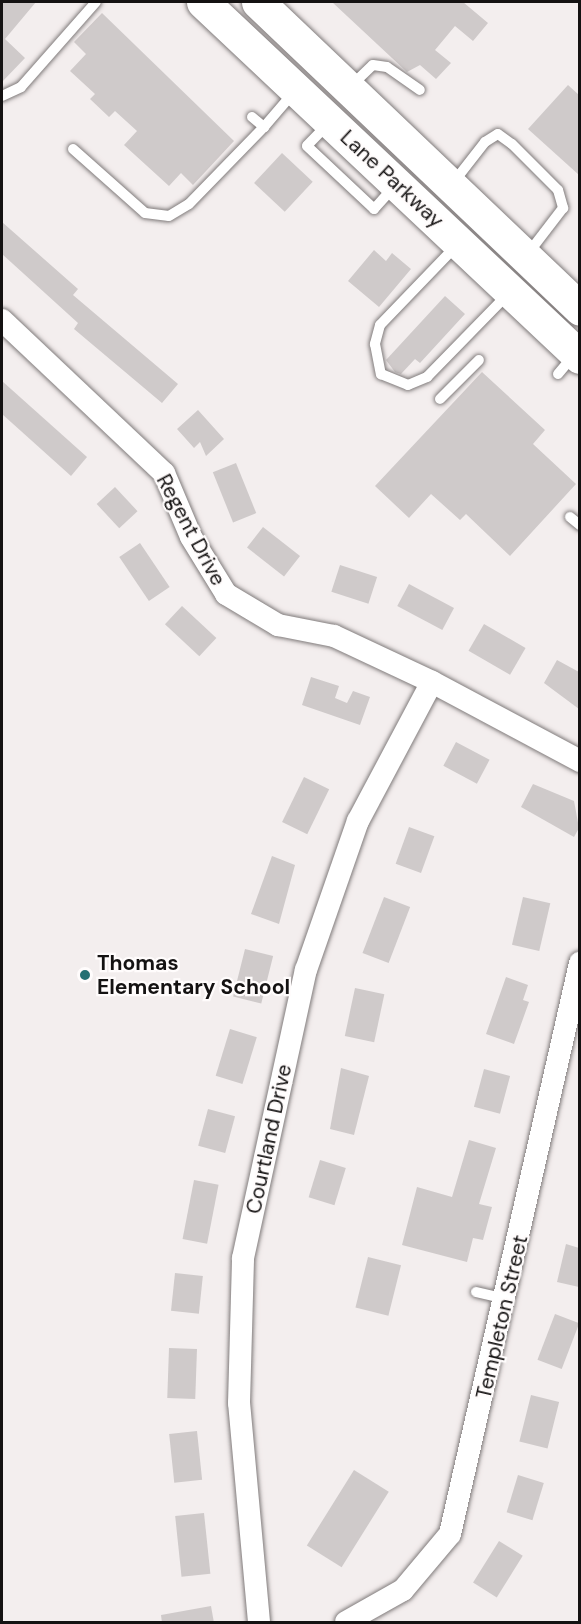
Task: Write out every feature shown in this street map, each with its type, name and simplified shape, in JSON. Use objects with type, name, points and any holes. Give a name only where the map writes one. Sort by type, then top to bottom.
[{"type":"highway","name":"Lane Parkway","points":[[203,2],[512,291],[571,362]]},
{"type":"highway","name":"Lane Parkway","points":[[258,2],[579,309]]},
{"type":"street","name":"Regent Drive","points":[[2,320],[164,473],[191,537],[226,594],[278,625],[334,636],[432,682],[579,761]]},
{"type":"street","name":"Courtland Drive","points":[[259,1623],[239,1404],[243,1258],[306,970],[358,821],[432,682]]},
{"type":"street","name":"Templeton Street","points":[[346,1623],[403,1590],[450,1534],[506,1299],[579,963]]},
{"type":"lane","points":[[2,96],[21,87],[96,2]]},
{"type":"lane","points":[[349,88],[373,65],[387,67],[420,90]]},
{"type":"lane","points":[[73,149],[145,213],[169,216],[189,204],[264,127],[296,90]]},
{"type":"lane","points":[[252,117],[264,127]]},
{"type":"lane","points":[[451,186],[485,142],[498,134],[512,144],[558,190],[563,208],[525,257]]},
{"type":"lane","points":[[459,242],[380,325],[375,344],[381,374],[408,385],[427,377],[512,291]]},
{"type":"lane","points":[[440,399],[479,360]]},
{"type":"lane","points":[[570,516],[579,525]]},
{"type":"lane","points":[[476,1292],[506,1299]]},
{"type":"building","points":[[2,2],[36,2],[5,39],[25,58],[2,82]]},
{"type":"building","points":[[332,2],[463,2],[488,23],[473,41],[455,26],[435,50],[451,63],[436,79],[420,65],[407,72]]},
{"type":"building","points":[[102,13],[234,141],[193,185],[181,173],[169,186],[124,145],[137,131],[115,111],[109,117],[90,99],[95,94],[70,71],[86,54],[74,42]]},
{"type":"building","points":[[568,85],[579,95],[579,175],[528,129]]},
{"type":"building","points":[[282,153],[313,182],[285,212],[254,183]]},
{"type":"building","points":[[2,222],[78,289],[73,295],[178,384],[162,403],[74,329],[78,323],[2,254]]},
{"type":"building","points":[[374,250],[386,261],[392,253],[411,269],[379,307],[348,281]]},
{"type":"building","points":[[445,296],[465,314],[420,363],[415,359],[401,374],[395,372],[386,360]]},
{"type":"building","points":[[482,372],[545,430],[533,444],[576,484],[510,556],[466,514],[460,520],[431,494],[409,518],[375,486]]},
{"type":"building","points":[[2,381],[87,457],[71,476],[2,414]]},
{"type":"building","points":[[198,410],[224,439],[206,456],[200,442],[194,448],[177,429]]},
{"type":"building","points":[[236,463],[256,513],[233,522],[213,472]]},
{"type":"building","points":[[115,487],[138,511],[119,528],[97,504]]},
{"type":"building","points":[[263,527],[300,556],[284,576],[247,547]]},
{"type":"building","points":[[140,543],[170,587],[149,601],[119,557]]},
{"type":"building","points":[[340,565],[377,577],[368,604],[331,592]]},
{"type":"building","points":[[409,584],[454,608],[442,630],[397,606]]},
{"type":"building","points":[[182,606],[216,638],[199,656],[165,624]]},
{"type":"building","points":[[484,624],[526,648],[510,675],[468,651]]},
{"type":"building","points":[[557,660],[579,672],[579,709],[544,683]]},
{"type":"building","points":[[311,677],[339,686],[335,698],[347,703],[353,691],[370,697],[360,725],[302,705]]},
{"type":"building","points":[[456,742],[490,760],[477,784],[443,766]]},
{"type":"building","points":[[304,777],[329,789],[307,834],[282,822]]},
{"type":"building","points":[[533,784],[574,801],[579,828],[574,837],[521,807]]},
{"type":"building","points":[[409,827],[434,836],[421,873],[396,864]]},
{"type":"building","points":[[272,856],[295,865],[279,924],[251,914]]},
{"type":"building","points":[[384,897],[410,907],[389,963],[362,953]]},
{"type":"building","points":[[523,897],[550,903],[539,951],[512,945]]},
{"type":"building","points":[[245,949],[273,956],[261,1004],[233,997]]},
{"type":"building","points":[[506,977],[528,985],[523,1000],[529,1002],[514,1044],[486,1034]]},
{"type":"building","points":[[355,988],[384,994],[374,1042],[345,1036]]},
{"type":"building","points":[[230,1029],[257,1037],[242,1084],[216,1076]]},
{"type":"building","points":[[341,1068],[369,1076],[354,1135],[330,1129]]},
{"type":"building","points":[[484,1069],[510,1076],[500,1114],[474,1107]]},
{"type":"building","points":[[208,1109],[235,1116],[225,1153],[198,1146]]},
{"type":"building","points":[[469,1140],[496,1148],[479,1204],[492,1207],[483,1240],[473,1238],[467,1262],[402,1245],[417,1187],[452,1197]]},
{"type":"building","points":[[320,1160],[346,1168],[334,1205],[309,1197]]},
{"type":"building","points":[[194,1180],[219,1185],[207,1244],[183,1239]]},
{"type":"building","points":[[566,1244],[579,1248],[579,1287],[557,1282]]},
{"type":"building","points":[[368,1257],[401,1265],[388,1316],[355,1307]]},
{"type":"building","points":[[175,1273],[203,1276],[199,1314],[171,1311]]},
{"type":"building","points":[[555,1314],[579,1323],[562,1369],[537,1360]]},
{"type":"building","points":[[169,1348],[197,1349],[195,1399],[167,1398]]},
{"type":"building","points":[[531,1395],[559,1402],[548,1449],[519,1442]]},
{"type":"building","points":[[197,1431],[202,1480],[174,1483],[169,1434]]},
{"type":"building","points":[[354,1470],[389,1492],[342,1567],[307,1545]]},
{"type":"building","points":[[518,1475],[544,1483],[532,1520],[507,1512]]},
{"type":"building","points":[[204,1513],[210,1574],[182,1577],[175,1516]]},
{"type":"building","points":[[499,1541],[523,1556],[497,1597],[473,1583]]},
{"type":"building","points":[[211,1606],[214,1623],[162,1623],[161,1615]]},
{"type":"place","name":"Thomas Elementary School","points":[[85,975]]}]
